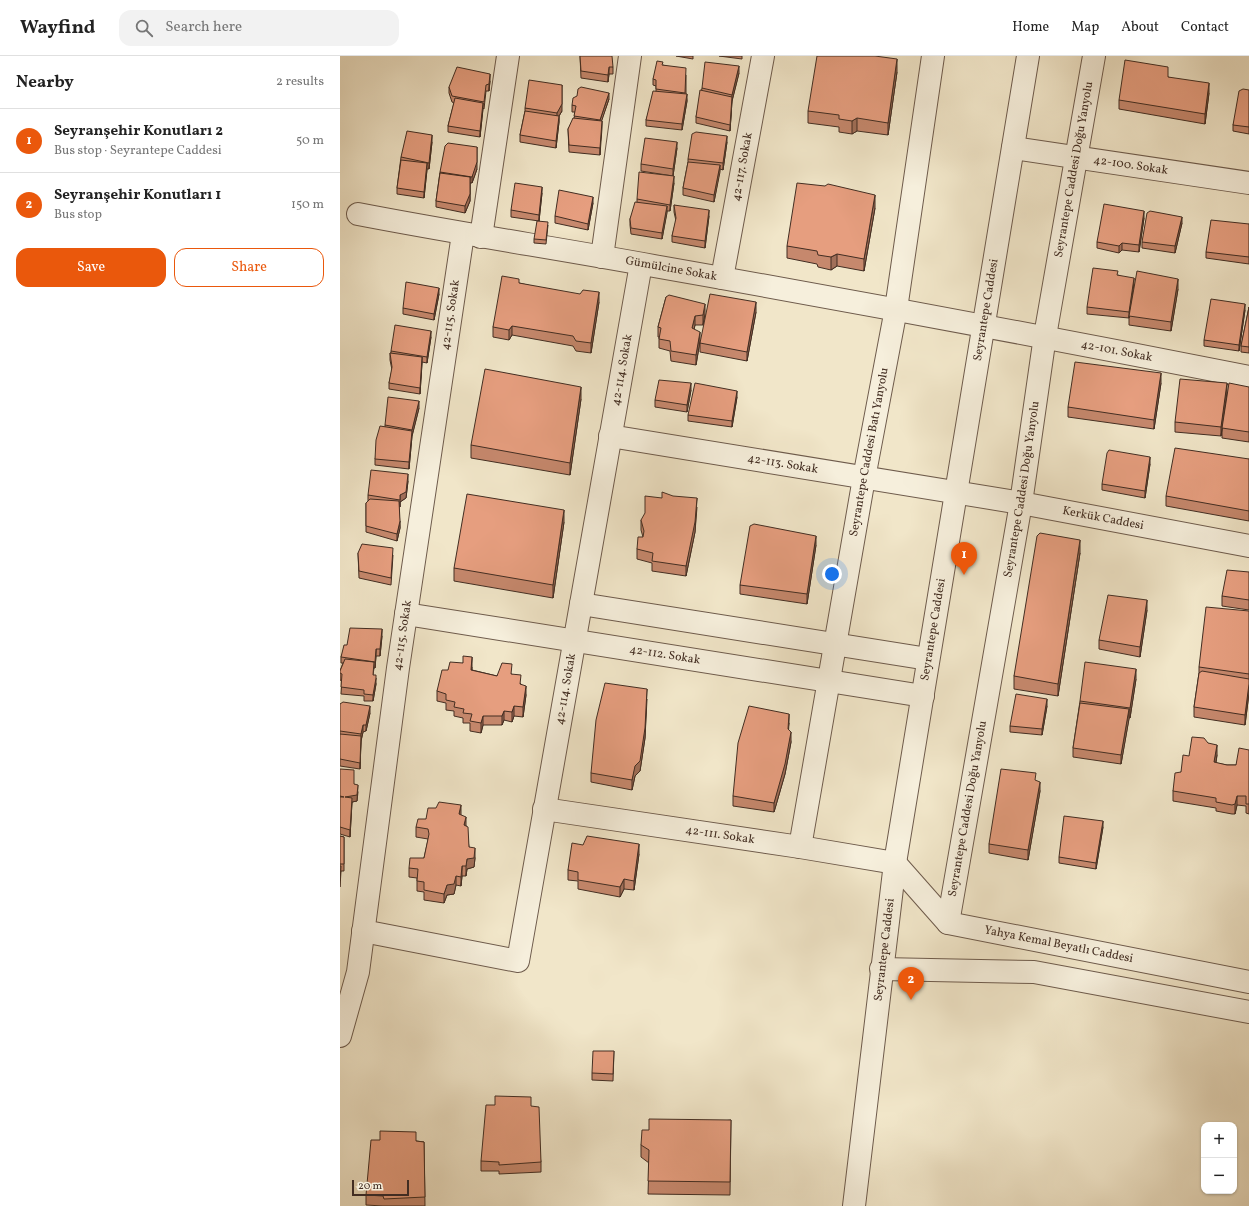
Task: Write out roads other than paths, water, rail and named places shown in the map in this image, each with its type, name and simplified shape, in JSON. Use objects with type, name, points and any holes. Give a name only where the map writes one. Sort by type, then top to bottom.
[{"type":"street","name":"42-115. Sokak","points":[[340,1036],[358,972],[406,614],[472,236],[508,56]]},
{"type":"street","points":[[602,257],[630,56]]},
{"type":"street","name":"42-117. Sokak","points":[[722,278],[763,56]]},
{"type":"street","name":"Seyrantepe Caddesi Batı Yanyolu","points":[[800,847],[864,478],[896,309],[933,56]]},
{"type":"street","name":"Seyrantepe Caddesi","points":[[854,1206],[881,969],[895,863],[1028,56]]},
{"type":"street","name":"Seyrantepe Caddesi Doğu Yanyolu","points":[[948,923],[1021,503],[1045,336],[1094,56]]},
{"type":"street","name":"42-100. Sokak","points":[[1013,148],[1249,183]]},
{"type":"street","name":"Gümülcine Sokak","points":[[358,214],[472,236],[602,257],[984,324]]},
{"type":"street","name":"42-114. Sokak","points":[[363,931],[518,960],[641,264]]},
{"type":"street","name":"42-101. Sokak","points":[[984,324],[1249,377]]},
{"type":"street","name":"42-113. Sokak","points":[[610,436],[956,494]]},
{"type":"street","name":"Kerkük Caddesi","points":[[956,494],[1021,503],[1249,546]]},
{"type":"street","points":[[581,604],[928,659]]},
{"type":"street","name":"42-112. Sokak","points":[[406,614],[923,696]]},
{"type":"street","name":"42-111. Sokak","points":[[544,809],[800,847],[895,863]]},
{"type":"street","points":[[895,863],[948,923]]},
{"type":"street","name":"Yahya Kemal Beyatlı Caddesi","points":[[948,923],[1249,982]]},
{"type":"street","points":[[881,969],[1034,972],[1249,1012]]},
{"type":"place","name":"Seyranşehir Konutları 2","points":[[964,575]]},
{"type":"place","name":"Seyranşehir Konutları 1","points":[[911,1000]]}]
